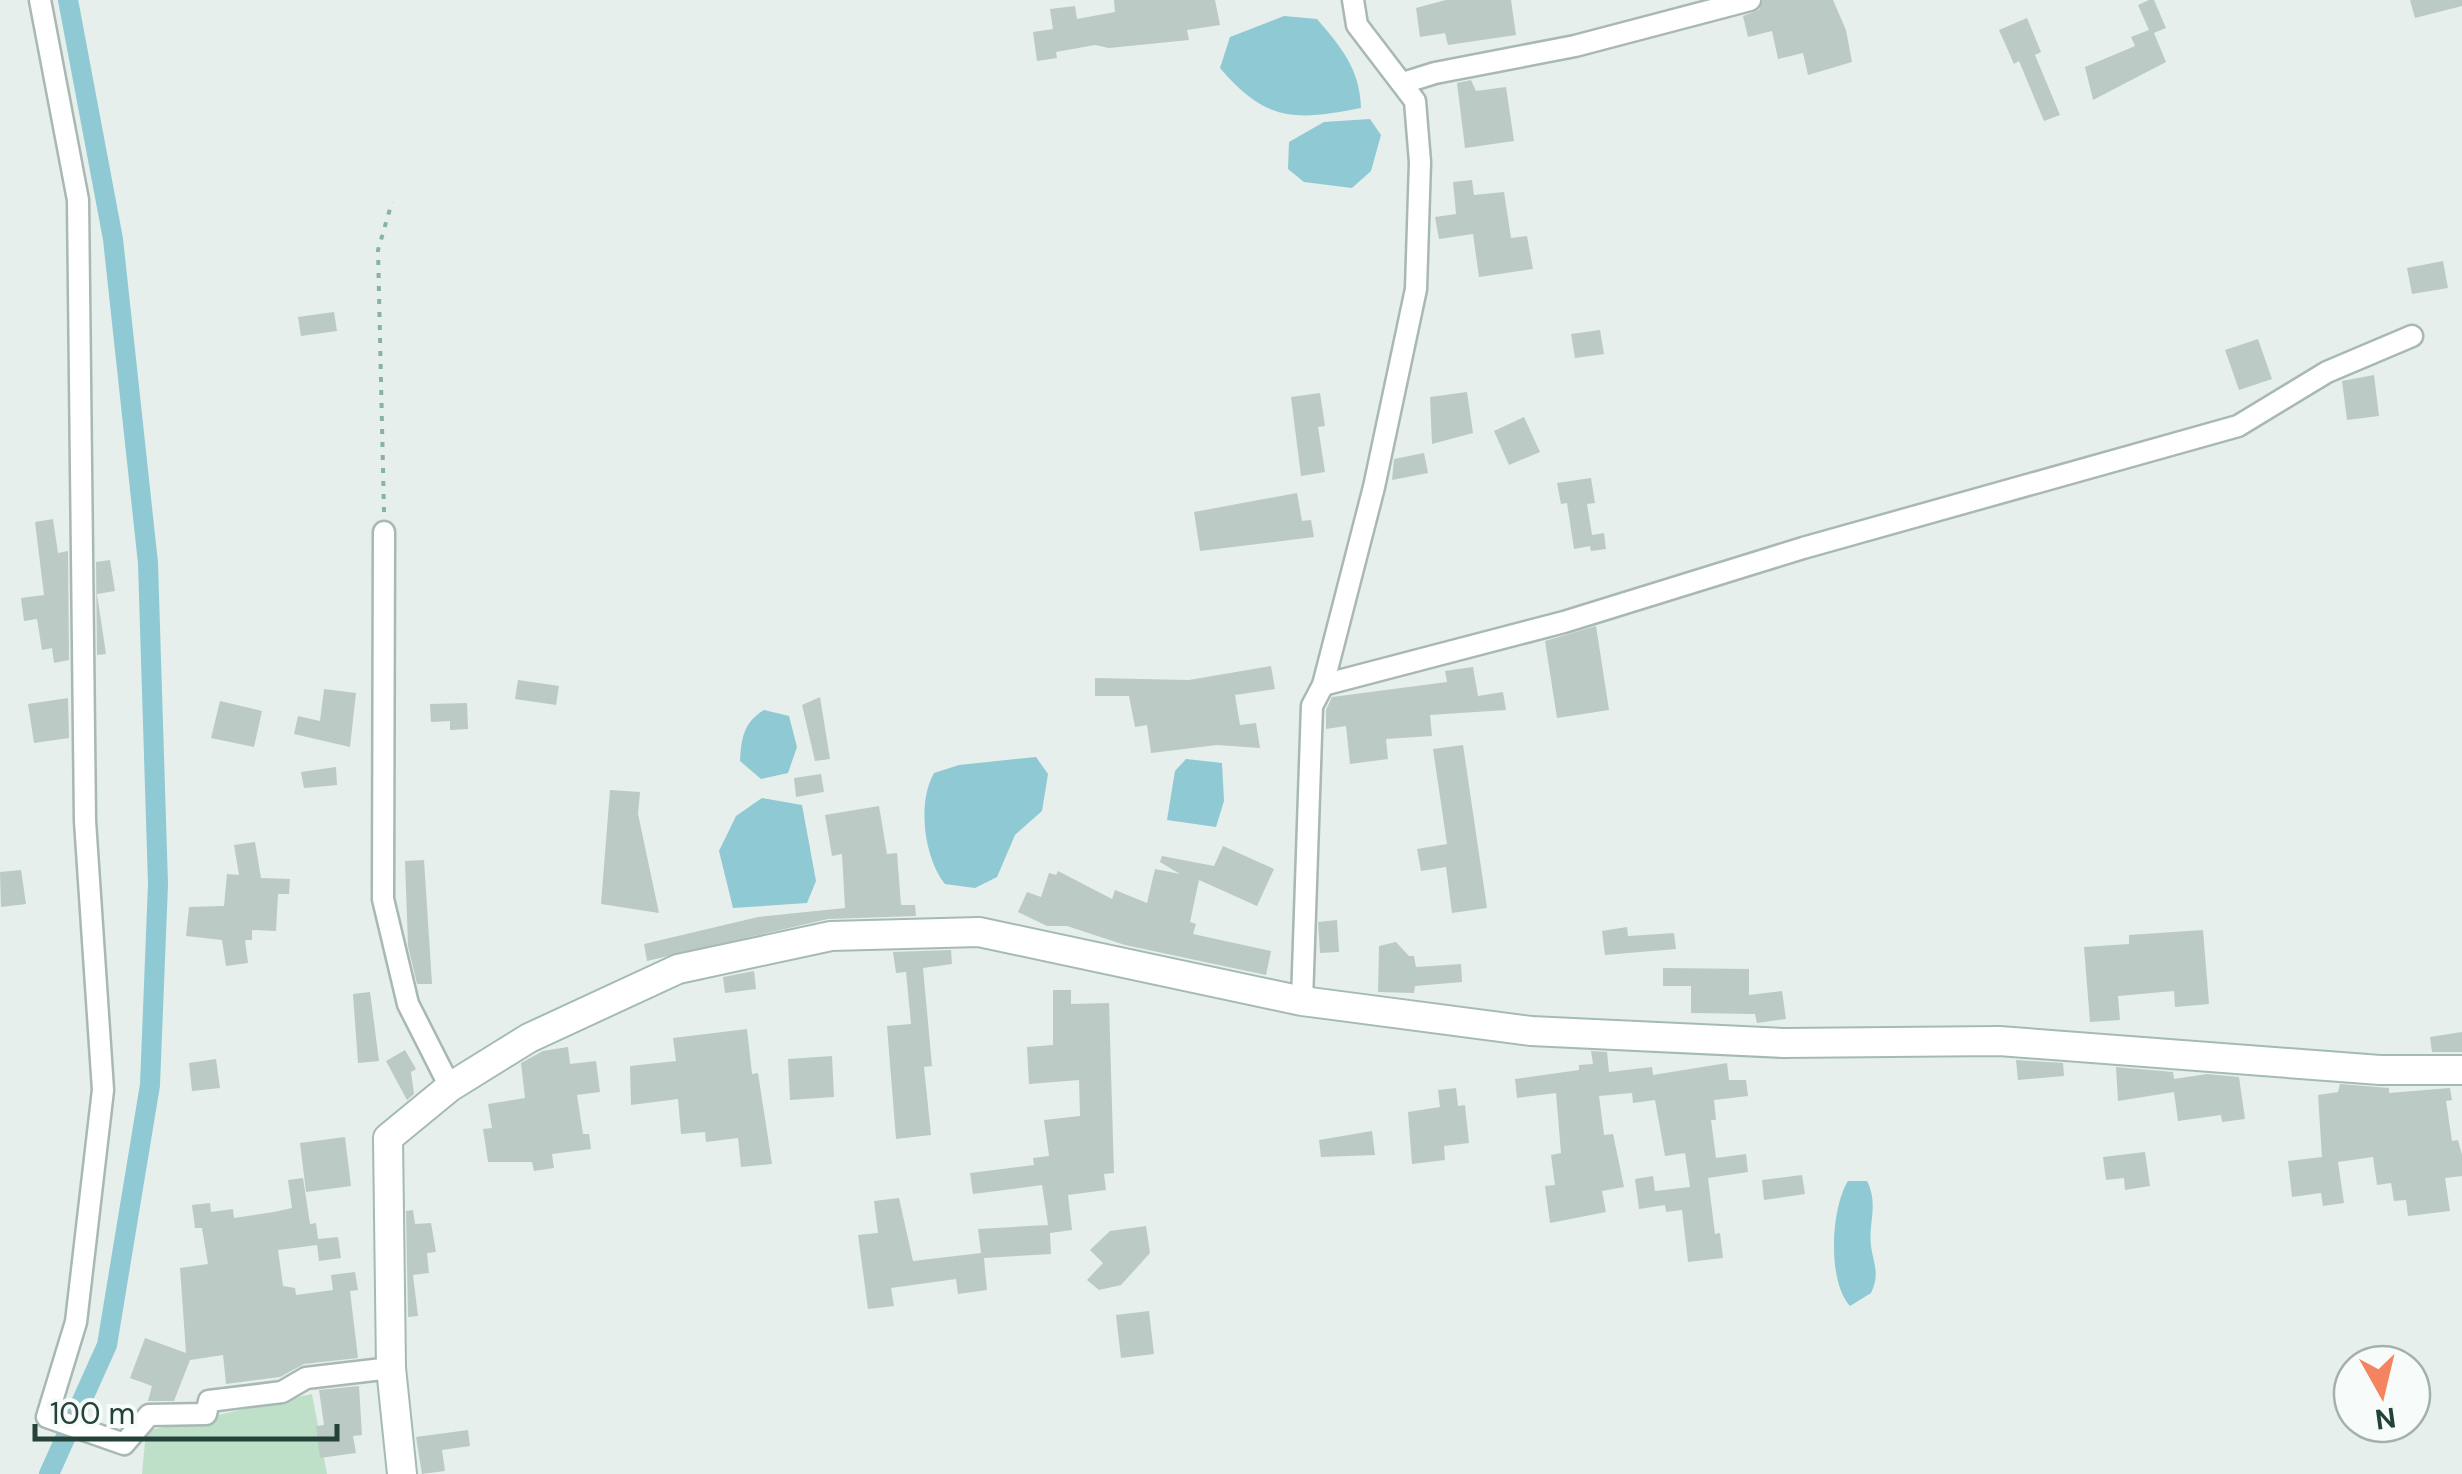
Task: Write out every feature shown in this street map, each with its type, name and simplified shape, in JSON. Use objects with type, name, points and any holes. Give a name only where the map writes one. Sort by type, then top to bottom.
[{"type":"street","points":[[40,0],[78,200],[85,821],[103,1090],[76,1322],[47,1417],[124,1444],[149,1415],[206,1414],[209,1400],[282,1392],[306,1378],[391,1368]]},
{"type":"street","points":[[1302,1001],[1312,706],[1323,685],[1374,487],[1416,289],[1420,162],[1414,100],[1358,25],[1354,0]]},
{"type":"street","points":[[1403,83],[1435,72],[1575,46],[1750,0]]},
{"type":"street","points":[[1323,685],[1564,622],[1803,548],[2238,426],[2327,372],[2412,336]]},
{"type":"street","points":[[384,532],[384,899],[408,1004],[450,1087]]},
{"type":"street","points":[[402,1474],[391,1368],[388,1138],[450,1087],[528,1038],[678,969],[831,936],[979,932],[1302,1001],[1532,1032],[1783,1042],[2000,1041],[2380,1070],[2462,1070]]},
{"type":"path","points":[[384,532],[378,250],[392,202]]},
{"type":"green space","points":[[312,1394],[327,1474],[142,1474],[146,1431]]},
{"type":"water","points":[[1284,16],[1317,19],[1326,29],[1353,70],[1361,108],[1318,115],[1283,113],[1252,99],[1220,68],[1230,37]]},
{"type":"water","points":[[1370,119],[1381,135],[1371,171],[1352,188],[1304,182],[1288,169],[1289,142],[1324,122]]},
{"type":"water","points":[[764,710],[789,716],[797,747],[788,773],[761,779],[740,761],[745,731]]},
{"type":"water","points":[[1036,757],[1048,774],[1042,811],[1015,835],[997,877],[975,888],[945,884],[932,859],[925,830],[926,799],[934,773],[959,765]]},
{"type":"water","points":[[1186,759],[1222,763],[1224,801],[1216,827],[1167,820],[1175,771]]},
{"type":"water","points":[[762,798],[802,805],[816,881],[807,903],[733,908],[719,851],[736,816]]},
{"type":"water","points":[[1848,1181],[1867,1181],[1870,1190],[1870,1237],[1876,1275],[1871,1293],[1850,1306],[1838,1280],[1834,1244],[1838,1208]]},
{"type":"building","points":[[1114,0],[1215,0],[1220,25],[1187,30],[1189,40],[1109,48],[1095,45],[1056,52],[1057,58],[1037,61],[1033,32],[1053,29],[1050,9],[1075,6],[1077,19],[1115,12]]},
{"type":"building","points":[[1446,0],[1511,0],[1516,35],[1448,45],[1445,33],[1420,37],[1416,8]]},
{"type":"building","points":[[1763,0],[1833,0],[1846,30],[1852,62],[1808,75],[1803,53],[1778,59],[1772,31],[1748,37],[1743,16],[1759,10]]},
{"type":"building","points":[[2154,0],[2166,28],[2154,33],[2166,62],[2093,100],[2085,67],[2135,46],[2131,37],[2149,30],[2138,5]]},
{"type":"building","points":[[2410,0],[2462,0],[2462,6],[2415,18]]},
{"type":"building","points":[[2027,18],[2041,52],[2035,55],[2060,115],[2044,121],[2019,61],[2014,64],[1999,30]]},
{"type":"building","points":[[1471,80],[1476,91],[1506,87],[1514,141],[1465,148],[1457,83]]},
{"type":"building","points":[[1472,180],[1474,195],[1504,192],[1511,238],[1527,236],[1533,269],[1479,277],[1473,234],[1439,239],[1435,217],[1456,214],[1453,182]]},
{"type":"building","points":[[2443,261],[2448,288],[2412,294],[2407,268]]},
{"type":"building","points":[[334,312],[337,331],[301,336],[298,317]]},
{"type":"building","points":[[1600,330],[1604,354],[1575,358],[1571,334]]},
{"type":"building","points":[[2258,339],[2272,379],[2239,390],[2225,350]]},
{"type":"building","points":[[2374,375],[2379,416],[2347,420],[2342,381]]},
{"type":"building","points":[[1467,392],[1473,433],[1432,444],[1430,397]]},
{"type":"building","points":[[1320,393],[1325,426],[1318,427],[1325,472],[1301,476],[1291,397]]},
{"type":"building","points":[[1524,417],[1540,452],[1509,465],[1494,431]]},
{"type":"building","points":[[1424,453],[1428,473],[1392,480],[1394,459]]},
{"type":"building","points":[[1591,478],[1595,503],[1587,504],[1592,535],[1604,533],[1606,549],[1574,549],[1567,503],[1561,504],[1557,483]]},
{"type":"building","points":[[1297,493],[1302,521],[1311,520],[1314,537],[1200,551],[1194,512]]},
{"type":"building","points":[[53,519],[58,553],[68,551],[69,660],[54,663],[52,648],[42,650],[37,619],[24,621],[21,598],[44,595],[35,522]]},
{"type":"building","points":[[110,560],[115,591],[97,594],[106,654],[97,655],[96,562]]},
{"type":"building","points":[[1596,626],[1609,710],[1557,718],[1545,641]]},
{"type":"building","points":[[1271,666],[1275,689],[1235,695],[1240,725],[1256,723],[1260,748],[1217,745],[1151,753],[1147,725],[1135,727],[1129,696],[1095,696],[1095,678],[1189,680]]},
{"type":"building","points":[[1473,667],[1478,696],[1503,692],[1506,710],[1430,715],[1432,736],[1386,739],[1388,759],[1350,764],[1346,726],[1326,729],[1326,710],[1332,697],[1447,682],[1445,671]]},
{"type":"building","points":[[518,680],[559,686],[556,705],[515,699]]},
{"type":"building","points":[[324,689],[356,693],[350,747],[294,734],[298,716],[320,721]]},
{"type":"building","points":[[820,697],[830,759],[815,761],[802,705]]},
{"type":"building","points":[[68,698],[69,738],[34,743],[28,704]]},
{"type":"building","points":[[220,701],[262,711],[254,747],[211,738]]},
{"type":"building","points":[[467,703],[468,729],[450,730],[450,721],[431,722],[430,704]]},
{"type":"building","points":[[1463,745],[1487,908],[1452,913],[1446,867],[1421,871],[1417,849],[1447,844],[1433,749]]},
{"type":"building","points":[[336,767],[337,785],[304,788],[301,772]]},
{"type":"building","points":[[821,774],[824,792],[796,797],[794,778]]},
{"type":"building","points":[[610,790],[640,792],[638,814],[659,913],[601,904]]},
{"type":"building","points":[[879,806],[887,854],[897,853],[901,905],[915,905],[916,916],[828,919],[647,961],[644,944],[758,917],[845,908],[842,854],[832,856],[825,815]]},
{"type":"building","points":[[255,842],[261,878],[290,879],[289,894],[278,894],[276,931],[252,930],[252,940],[245,940],[248,963],[226,966],[222,940],[186,936],[189,907],[224,906],[227,874],[239,875],[234,845]]},
{"type":"building","points":[[1223,846],[1274,869],[1257,906],[1199,880],[1190,922],[1196,924],[1193,934],[1271,951],[1266,975],[1125,945],[1067,926],[1047,926],[1018,912],[1027,892],[1041,897],[1049,873],[1056,875],[1058,871],[1112,899],[1115,890],[1147,903],[1155,869],[1180,874],[1160,862],[1162,856],[1214,866]]},
{"type":"building","points":[[424,860],[432,984],[417,984],[408,946],[405,861]]},
{"type":"building","points":[[21,870],[26,904],[1,907],[0,872]]},
{"type":"building","points":[[1337,920],[1339,952],[1320,953],[1318,922]]},
{"type":"building","points":[[1627,927],[1628,936],[1674,933],[1676,949],[1605,955],[1602,931]]},
{"type":"building","points":[[2203,930],[2209,1004],[2175,1007],[2174,991],[2118,996],[2120,1020],[2090,1022],[2084,947],[2129,944],[2129,935]]},
{"type":"building","points":[[1396,942],[1409,956],[1414,956],[1416,967],[1461,964],[1462,982],[1415,986],[1414,993],[1378,992],[1379,946]]},
{"type":"building","points":[[951,950],[952,964],[923,968],[932,1066],[924,1067],[931,1135],[896,1139],[887,1026],[911,1024],[906,972],[896,973],[893,952]]},
{"type":"building","points":[[1663,968],[1749,969],[1749,995],[1782,991],[1786,1019],[1757,1023],[1755,1014],[1691,1013],[1691,986],[1663,986]]},
{"type":"building","points":[[754,971],[756,989],[725,993],[723,977]]},
{"type":"building","points":[[1053,990],[1071,990],[1071,1004],[1109,1003],[1114,1173],[1104,1174],[1106,1190],[1068,1195],[1072,1230],[1050,1233],[1051,1254],[984,1258],[987,1290],[958,1294],[956,1279],[891,1288],[894,1306],[868,1309],[858,1235],[878,1233],[874,1201],[899,1198],[913,1261],[981,1253],[978,1229],[1048,1225],[1042,1185],[973,1194],[970,1173],[1034,1165],[1033,1158],[1049,1156],[1044,1120],[1080,1116],[1079,1080],[1029,1084],[1027,1047],[1053,1045]]},
{"type":"building","points":[[370,992],[379,1061],[358,1063],[353,994]]},
{"type":"building","points":[[747,1029],[752,1074],[758,1073],[772,1164],[741,1167],[738,1138],[706,1142],[705,1132],[681,1134],[678,1099],[631,1105],[630,1066],[676,1061],[673,1038]]},
{"type":"building","points":[[2462,1032],[2462,1052],[2432,1052],[2430,1037]]},
{"type":"building","points":[[568,1047],[570,1064],[596,1061],[600,1092],[577,1095],[583,1134],[589,1134],[591,1149],[552,1154],[554,1168],[534,1171],[532,1162],[488,1162],[483,1129],[492,1128],[488,1104],[525,1098],[521,1063],[543,1051]]},
{"type":"building","points":[[405,1050],[416,1069],[411,1072],[414,1094],[407,1100],[386,1061]]},
{"type":"building","points":[[1591,1051],[1607,1052],[1609,1072],[1652,1067],[1653,1075],[1727,1063],[1729,1080],[1746,1080],[1748,1096],[1714,1100],[1716,1120],[1711,1120],[1716,1158],[1746,1154],[1748,1172],[1708,1178],[1715,1234],[1720,1233],[1723,1258],[1688,1262],[1682,1210],[1666,1212],[1665,1205],[1639,1209],[1635,1179],[1653,1176],[1655,1191],[1690,1187],[1685,1153],[1665,1156],[1655,1100],[1633,1103],[1632,1093],[1599,1096],[1604,1135],[1613,1134],[1624,1187],[1602,1191],[1606,1212],[1550,1223],[1545,1186],[1555,1185],[1551,1155],[1561,1153],[1556,1093],[1517,1098],[1515,1079],[1579,1070],[1579,1065],[1593,1064]]},
{"type":"building","points":[[832,1056],[834,1097],[790,1100],[788,1059]]},
{"type":"building","points":[[216,1059],[220,1088],[192,1091],[189,1063]]},
{"type":"building","points":[[2016,1060],[2063,1063],[2064,1076],[2018,1080]]},
{"type":"building","points":[[2116,1067],[2173,1072],[2174,1079],[2207,1074],[2239,1077],[2245,1119],[2222,1122],[2221,1115],[2178,1121],[2174,1092],[2118,1101]]},
{"type":"building","points":[[2340,1084],[2389,1088],[2389,1093],[2450,1088],[2452,1100],[2446,1101],[2452,1141],[2458,1140],[2462,1155],[2462,1176],[2445,1178],[2450,1211],[2408,1216],[2406,1200],[2394,1201],[2391,1183],[2377,1185],[2373,1157],[2338,1162],[2344,1203],[2323,1206],[2321,1193],[2292,1197],[2288,1161],[2322,1157],[2318,1095],[2338,1092]]},
{"type":"building","points":[[1456,1088],[1458,1106],[1465,1105],[1469,1143],[1444,1146],[1445,1160],[1412,1164],[1408,1112],[1440,1107],[1438,1090]]},
{"type":"building","points":[[1372,1131],[1375,1155],[1321,1157],[1319,1140]]},
{"type":"building","points":[[345,1137],[351,1186],[306,1192],[300,1143]]},
{"type":"building","points":[[2145,1152],[2150,1186],[2125,1190],[2124,1178],[2106,1180],[2103,1157]]},
{"type":"building","points":[[1802,1175],[1805,1194],[1764,1200],[1762,1180]]},
{"type":"building","points":[[303,1178],[310,1224],[316,1223],[318,1239],[338,1237],[341,1258],[319,1261],[317,1245],[278,1250],[283,1286],[295,1288],[296,1295],[333,1290],[331,1275],[355,1272],[358,1290],[350,1291],[358,1358],[304,1364],[280,1377],[226,1384],[223,1355],[190,1360],[174,1401],[148,1401],[152,1386],[130,1378],[145,1338],[186,1353],[180,1268],[208,1264],[202,1228],[195,1228],[192,1205],[210,1203],[211,1212],[233,1209],[234,1218],[292,1208],[288,1180]]},
{"type":"building","points":[[413,1210],[415,1224],[431,1223],[436,1252],[427,1253],[429,1273],[413,1275],[418,1316],[408,1317],[406,1211]]},
{"type":"building","points":[[1146,1226],[1150,1253],[1121,1285],[1099,1290],[1087,1280],[1103,1263],[1090,1250],[1110,1231]]},
{"type":"building","points":[[1149,1311],[1154,1354],[1121,1358],[1116,1315]]},
{"type":"building","points":[[359,1386],[362,1435],[353,1436],[356,1453],[320,1458],[316,1426],[324,1425],[319,1390]]},
{"type":"building","points":[[468,1430],[470,1446],[442,1450],[445,1471],[422,1474],[416,1437]]},
{"type":"waterway","points":[[49,1474],[107,1345],[150,1085],[158,884],[148,563],[113,239],[68,0]]}]
